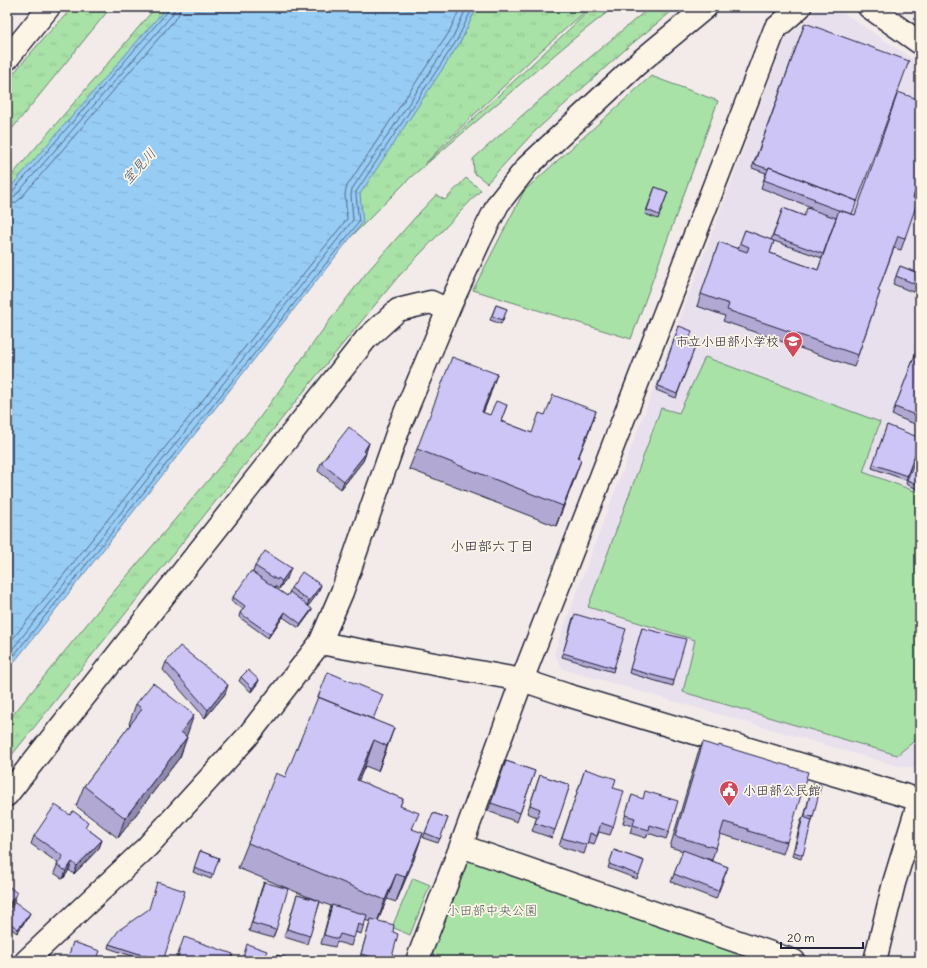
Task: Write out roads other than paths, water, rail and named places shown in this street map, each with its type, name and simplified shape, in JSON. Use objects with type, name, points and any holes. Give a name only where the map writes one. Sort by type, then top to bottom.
[{"type":"street","points":[[7,59],[49,7]]},
{"type":"street","points":[[26,961],[147,847],[247,738],[320,643],[342,592],[400,425],[448,310],[498,204],[526,167],[636,65],[706,7]]},
{"type":"street","points":[[417,961],[522,680],[775,29],[800,7]]},
{"type":"street","points":[[869,7],[920,43]]},
{"type":"street","points":[[7,795],[366,339],[398,310],[431,302],[448,310]]},
{"type":"street","points":[[320,643],[522,680],[567,695],[920,799],[894,883],[875,961]]},
{"type":"street","points":[[461,846],[794,961]]},
{"type":"water","name":"室見川","points":[[167,7],[477,7],[461,41],[360,194],[363,222],[7,671],[7,191]]},
{"type":"place","name":"市立小田部小学校","points":[[793,358]]},
{"type":"place","name":"小田部公民館","points":[[729,807]]},
{"type":"district","name":"小田部六丁目","points":[[492,546]]},
{"type":"park label","name":"小田部中央公園","points":[[492,910]]}]
